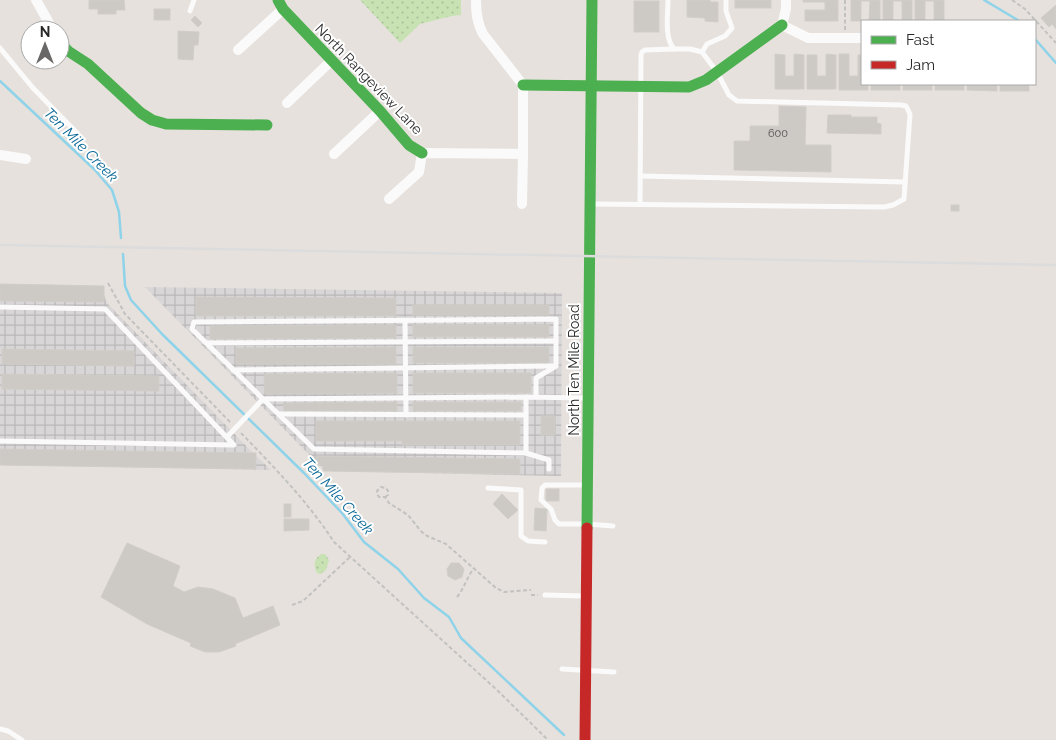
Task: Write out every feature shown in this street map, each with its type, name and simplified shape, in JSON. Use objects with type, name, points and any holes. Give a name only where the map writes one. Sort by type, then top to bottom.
[{"type":"main road","name":"North Ten Mile Road","points":[[585,740],[592,0]]},
{"type":"main road","name":"North Rangeview Lane","points":[[280,5],[380,111],[409,145],[422,153]]},
{"type":"main road","points":[[523,85],[689,86],[697,84],[717,72],[782,24]]},
{"type":"main road","points":[[70,52],[88,64],[141,113],[152,120],[166,124],[267,124]]},
{"type":"street","points":[[36,0],[47,20]]},
{"type":"street","points":[[476,0],[478,26],[523,85],[522,204]]},
{"type":"street","points":[[786,0],[782,24],[808,38],[861,38]]},
{"type":"street","points":[[238,50],[280,5]]},
{"type":"street","points":[[287,103],[331,61]]},
{"type":"street","points":[[334,154],[380,111]]},
{"type":"street","points":[[389,199],[419,172],[422,153],[523,154]]},
{"type":"street","points":[[0,155],[26,159]]},
{"type":"lane","points":[[190,11],[194,0]]},
{"type":"lane","points":[[668,0],[668,38],[674,49]]},
{"type":"lane","points":[[702,52],[707,44],[725,36],[732,28],[726,10],[726,0]]},
{"type":"lane","points":[[0,48],[33,88],[78,134]]},
{"type":"lane","points":[[590,204],[884,207],[893,205],[904,198],[910,114],[906,106],[901,104],[737,101],[730,95],[717,72],[702,52],[690,49],[645,50],[642,52],[640,86],[640,204]]},
{"type":"lane","points":[[640,176],[905,182]]},
{"type":"lane","points":[[0,307],[105,309],[234,445],[0,441]]},
{"type":"lane","points":[[549,469],[549,460],[526,453],[314,449],[192,329],[194,322],[556,319],[556,366]]},
{"type":"lane","points":[[405,320],[406,415]]},
{"type":"lane","points":[[206,343],[556,341]]},
{"type":"lane","points":[[536,397],[536,378],[556,366]]},
{"type":"lane","points":[[233,370],[556,366]]},
{"type":"lane","points":[[227,437],[263,399],[406,397],[588,398]]},
{"type":"lane","points":[[526,397],[526,453]]},
{"type":"lane","points":[[279,414],[526,415]]},
{"type":"lane","points":[[588,485],[545,485],[542,488],[542,500],[551,509],[555,520],[559,524],[612,526]]},
{"type":"lane","points":[[488,488],[521,490],[521,536],[528,541],[545,542]]},
{"type":"lane","points":[[545,595],[587,596]]},
{"type":"lane","points":[[562,668],[614,672]]},
{"type":"lane","points":[[0,729],[8,731],[22,740]]},
{"type":"path","points":[[845,0],[845,38]]},
{"type":"path","points":[[1012,0],[1025,9],[1035,20]]},
{"type":"path","points":[[1036,21],[1056,43]]},
{"type":"path","points":[[108,283],[124,314],[279,472],[321,522],[334,542],[497,690],[548,740]]},
{"type":"path","points":[[385,498],[388,493],[387,489],[381,487],[378,489],[377,494],[381,498],[385,498],[389,503],[408,515],[425,535],[446,544],[500,590],[504,592],[531,590]]},
{"type":"path","points":[[292,605],[303,600],[350,557]]},
{"type":"path","points":[[457,597],[474,568]]},
{"type":"shaded area","points":[[0,284],[101,286],[107,303],[271,470],[0,465]]},
{"type":"shaded area","points":[[145,287],[562,293],[561,476],[325,471]]},
{"type":"green space","points":[[360,0],[461,0],[461,15],[420,24],[400,43]]},
{"type":"green space","points":[[321,554],[325,554],[329,560],[326,570],[320,574],[317,573],[315,565],[317,558]]},
{"type":"building","points":[[89,0],[124,0],[125,10],[116,10],[116,14],[98,14],[98,9],[89,9]]},
{"type":"building","points":[[687,0],[718,2],[718,22],[705,21],[705,18],[687,17]]},
{"type":"building","points":[[735,0],[771,0],[771,8],[735,8]]},
{"type":"building","points":[[803,0],[838,0],[838,21],[805,21],[805,10],[825,10],[825,2],[803,2]]},
{"type":"building","points":[[851,0],[880,0],[880,20],[869,20],[870,1],[861,1],[861,21],[851,21]]},
{"type":"building","points":[[883,0],[912,0],[912,20],[902,20],[902,1],[893,1],[893,20],[883,20]]},
{"type":"building","points":[[915,0],[944,0],[944,20],[934,20],[934,1],[925,1],[925,20],[915,20]]},
{"type":"building","points":[[634,1],[659,1],[659,32],[634,32]]},
{"type":"building","points":[[1056,5],[1056,29],[1052,24],[1049,27],[1041,18]]},
{"type":"building","points":[[154,9],[170,9],[170,20],[154,20]]},
{"type":"building","points":[[195,16],[202,23],[198,27],[191,20]]},
{"type":"building","points":[[178,31],[199,32],[198,45],[194,45],[193,60],[178,59]]},
{"type":"building","points":[[775,54],[785,55],[785,76],[794,76],[794,54],[804,55],[804,89],[775,89]]},
{"type":"building","points":[[826,54],[836,55],[836,89],[807,89],[807,55],[817,55],[817,76],[826,76]]},
{"type":"building","points":[[839,54],[849,54],[849,76],[858,76],[858,55],[861,55],[861,85],[868,85],[868,90],[839,90]]},
{"type":"building","points":[[871,85],[900,85],[900,90],[871,90]]},
{"type":"building","points":[[903,85],[932,85],[932,90],[903,90]]},
{"type":"building","points":[[935,85],[964,85],[964,90],[935,90]]},
{"type":"building","points":[[967,85],[997,85],[997,91],[967,90]]},
{"type":"building","points":[[1000,85],[1029,85],[1029,91],[1000,91]]},
{"type":"building","points":[[779,106],[806,107],[805,145],[831,145],[831,172],[734,170],[734,141],[750,141],[750,126],[779,126]]},
{"type":"building","points":[[828,115],[877,117],[877,123],[881,124],[881,134],[827,133]]},
{"type":"building","points":[[951,205],[959,205],[959,211],[951,211]]},
{"type":"building","points":[[0,284],[104,286],[104,302],[0,301]]},
{"type":"building","points":[[196,297],[396,298],[396,316],[196,316]]},
{"type":"building","points":[[413,305],[549,305],[549,315],[413,315]]},
{"type":"building","points":[[396,325],[396,338],[210,339],[210,326]]},
{"type":"building","points":[[413,325],[549,325],[549,337],[413,337]]},
{"type":"building","points":[[396,347],[396,364],[236,364],[236,348]]},
{"type":"building","points":[[413,347],[549,347],[549,363],[413,363]]},
{"type":"building","points":[[2,349],[134,351],[134,366],[2,364]]},
{"type":"building","points":[[397,373],[397,393],[265,394],[264,374]]},
{"type":"building","points":[[413,373],[531,373],[531,393],[413,393]]},
{"type":"building","points":[[2,374],[159,376],[159,391],[2,389]]},
{"type":"building","points":[[397,402],[397,411],[284,411],[283,403]]},
{"type":"building","points":[[413,402],[521,402],[521,411],[413,411]]},
{"type":"building","points":[[541,416],[555,416],[555,435],[541,435]]},
{"type":"building","points":[[316,421],[520,421],[520,445],[402,445],[402,441],[316,441]]},
{"type":"building","points":[[0,449],[256,453],[256,469],[0,465]]},
{"type":"building","points":[[316,456],[520,459],[520,474],[323,471],[323,465],[316,465]]},
{"type":"building","points":[[546,489],[559,489],[559,501],[546,501]]},
{"type":"building","points":[[502,494],[518,510],[508,519],[493,504]]},
{"type":"building","points":[[284,504],[291,504],[291,517],[284,517]]},
{"type":"building","points":[[535,508],[547,509],[546,531],[534,530]]},
{"type":"building","points":[[284,519],[309,519],[309,530],[284,531]]},
{"type":"building","points":[[127,543],[180,566],[173,586],[184,592],[198,587],[213,589],[235,598],[243,618],[273,606],[280,625],[235,644],[236,646],[219,652],[205,652],[190,646],[191,643],[147,624],[101,597]]},
{"type":"building","points":[[451,563],[459,563],[464,569],[462,577],[455,580],[448,576],[447,569]]},
{"type":"waterway","points":[[984,0],[1017,20]]},
{"type":"waterway","points":[[1036,40],[1056,63]]},
{"type":"waterway","name":"Ten Mile Creek","points":[[0,81],[95,170],[112,190],[119,212],[121,238]]},
{"type":"waterway","name":"Ten Mile Creek","points":[[123,254],[125,286],[131,300],[162,334],[304,473],[342,513],[364,542],[398,569],[424,598],[449,617],[461,638],[564,735]]},
{"type":"railway","points":[[0,245],[1056,265]]},
{"type":"traffic: fast","points":[[278,0],[283,9],[380,111],[409,145],[422,153]]},
{"type":"traffic: fast","points":[[587,528],[592,0]]},
{"type":"traffic: fast","points":[[523,85],[689,87],[706,80],[782,25]]},
{"type":"traffic: fast","points":[[70,52],[88,64],[141,113],[152,120],[166,124],[267,125]]},
{"type":"traffic: jam","points":[[585,740],[587,528]]}]
